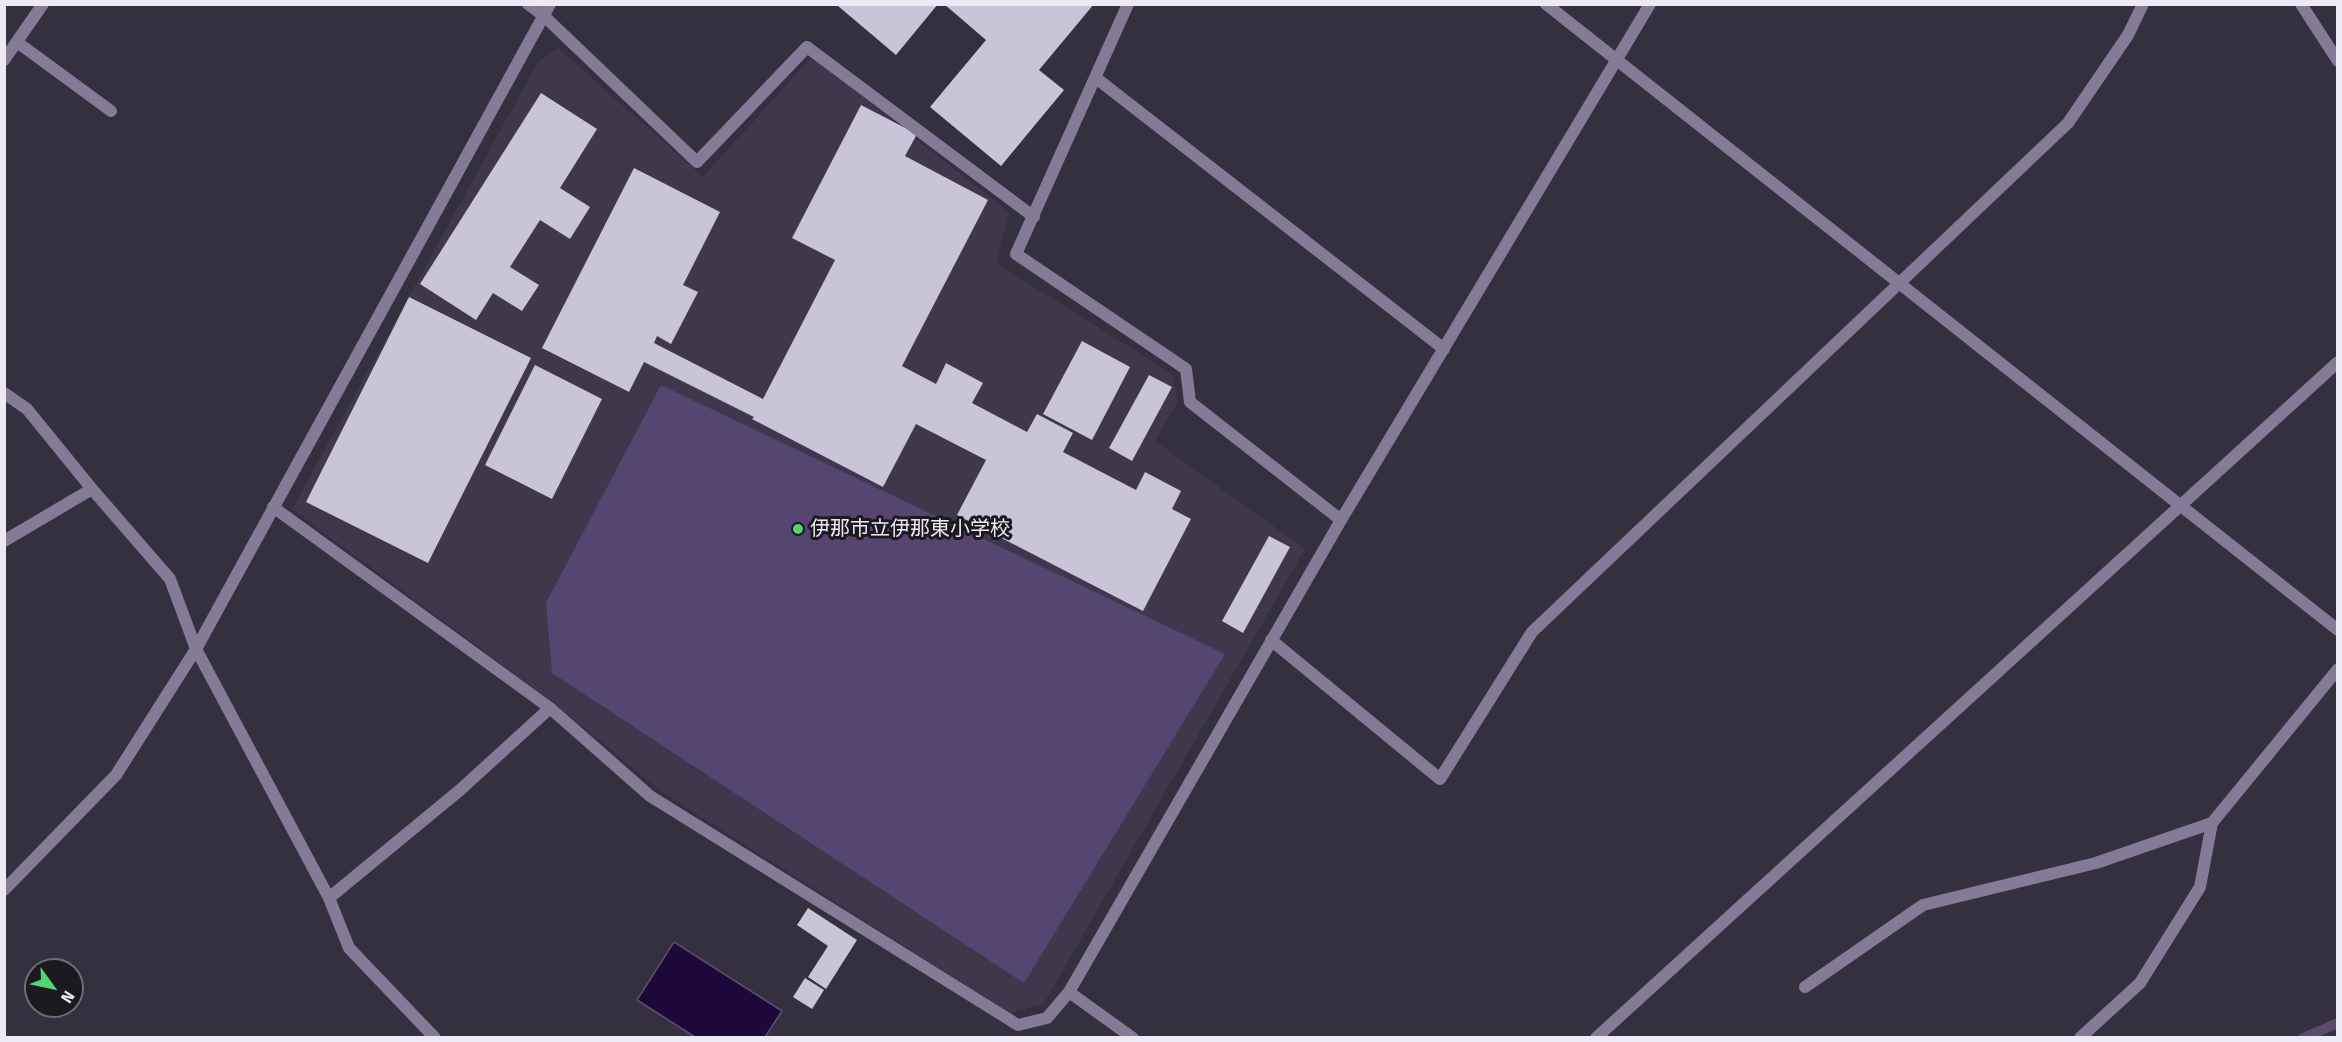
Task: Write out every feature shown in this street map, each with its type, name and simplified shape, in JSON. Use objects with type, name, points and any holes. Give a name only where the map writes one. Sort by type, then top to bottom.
[{"type":"street","points":[[4,60],[44,4]]},
{"type":"street","points":[[528,4],[547,10],[697,162],[807,47],[1034,217]]},
{"type":"street","points":[[1128,4],[1016,254],[1186,369],[1190,402],[1341,520]]},
{"type":"street","points":[[1546,4],[2337,630]]},
{"type":"street","points":[[273,507],[550,708],[650,796],[1018,1025],[1047,1018],[1070,992],[1341,520],[1650,4]]},
{"type":"street","points":[[1271,640],[1440,779],[1532,632],[2068,123],[2128,35],[2143,4]]},
{"type":"street","points":[[2301,4],[2337,61]]},
{"type":"street","points":[[4,890],[116,775],[196,649],[547,10]]},
{"type":"street","points":[[17,42],[111,111]]},
{"type":"street","points":[[1096,78],[1444,349]]},
{"type":"street","points":[[1596,1038],[2337,362]]},
{"type":"street","points":[[4,393],[27,409],[92,489],[171,579],[196,649],[329,898],[349,948],[431,1037]]},
{"type":"street","points":[[4,541],[92,489]]},
{"type":"street","points":[[2080,1038],[2140,982],[2200,886],[2212,823],[2337,669]]},
{"type":"street","points":[[329,898],[460,790],[550,708]]},
{"type":"street","points":[[1805,987],[1923,905],[2096,863],[2212,823]]},
{"type":"street","points":[[1070,992],[1133,1038]]},
{"type":"shaded area","name":"伊那市立伊那東小学校","points":[[558,48],[703,177],[812,57],[1009,212],[996,263],[1172,374],[1178,401],[1155,441],[1305,549],[1044,1003],[1010,1013],[662,792],[557,705],[292,509],[538,62]]},
{"type":"shaded area","points":[[661,385],[1225,654],[1024,983],[552,673],[546,603]]},
{"type":"shaded area","points":[[674,942],[782,1011],[765,1037],[695,1037],[637,1000]]},
{"type":"building","points":[[839,4],[938,4],[896,55],[838,6]]},
{"type":"building","points":[[944,4],[1094,4],[1039,70],[1064,90],[1001,166],[930,107],[986,40]]},
{"type":"building","points":[[541,93],[597,129],[560,188],[590,207],[570,239],[540,220],[510,267],[539,285],[522,311],[493,293],[476,320],[420,284]]},
{"type":"building","points":[[861,105],[917,134],[905,156],[988,200],[902,366],[936,384],[946,363],[983,383],[972,403],[1027,432],[1037,414],[1073,433],[1063,452],[1136,490],[1145,472],[1181,491],[1172,509],[1191,519],[1143,611],[957,515],[986,460],[916,424],[883,487],[752,419],[754,417],[644,362],[629,392],[542,348],[634,168],[720,212],[683,285],[698,292],[671,344],[657,336],[654,343],[763,399],[835,260],[792,238]]},
{"type":"building","points":[[409,297],[531,358],[428,563],[306,502]]},
{"type":"building","points":[[1082,341],[1130,367],[1092,440],[1043,414]]},
{"type":"building","points":[[535,365],[602,399],[552,499],[485,465]]},
{"type":"building","points":[[1149,375],[1172,387],[1132,461],[1109,448]]},
{"type":"building","points":[[1269,536],[1290,547],[1243,633],[1222,621]]},
{"type":"building","points":[[808,908],[857,940],[826,989],[808,977],[828,946],[797,925]]},
{"type":"building","points":[[805,978],[824,990],[812,1009],[793,997]]},
{"type":"waterway","points":[[2303,1038],[2338,1023]]},
{"type":"place","name":"伊那市立伊那東小学校","points":[[798,529]]}]
